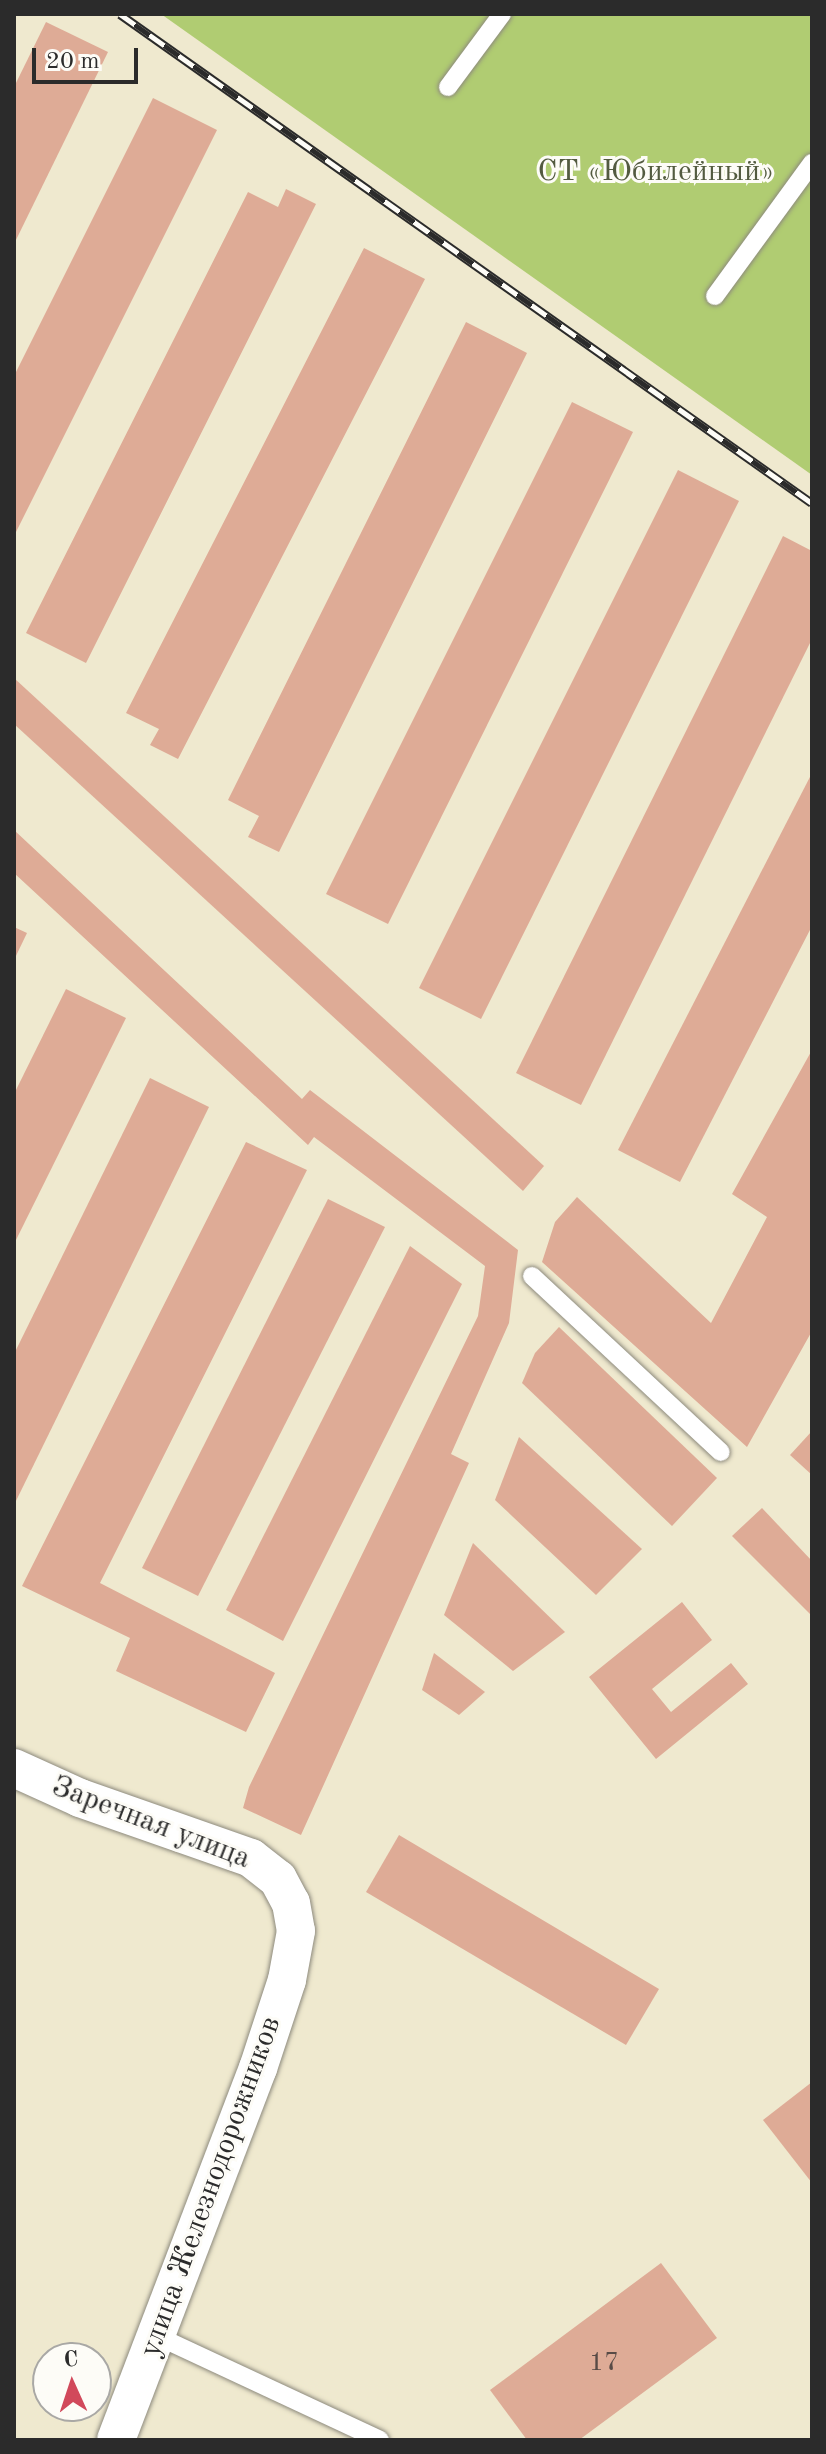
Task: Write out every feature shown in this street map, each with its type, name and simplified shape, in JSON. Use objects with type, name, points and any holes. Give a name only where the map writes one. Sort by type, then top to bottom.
[{"type":"street","name":"Заречная улица","points":[[14,1768],[80,1798],[251,1858],[278,1879],[291,1903],[296,1931]]},
{"type":"street","name":"улица Железнодорожников","points":[[116,2440],[258,2068],[287,1980],[296,1931]]},
{"type":"lane","points":[[448,87],[502,14]]},
{"type":"lane","points":[[715,296],[812,163]]},
{"type":"lane","points":[[532,1276],[721,1452]]},
{"type":"lane","points":[[157,2336],[380,2440]]},
{"type":"green space","name":"СТ «Юбилейный»","points":[[161,14],[812,14],[812,475]]},
{"type":"building","points":[[46,22],[108,52],[14,244],[14,87]]},
{"type":"building","points":[[153,98],[217,130],[14,536],[14,376]]},
{"type":"building","points":[[286,189],[316,204],[86,663],[26,633],[248,192],[278,207]]},
{"type":"building","points":[[364,248],[425,279],[178,759],[150,745],[159,729],[126,713]]},
{"type":"building","points":[[466,322],[527,353],[279,852],[248,837],[259,816],[228,800]]},
{"type":"building","points":[[572,402],[633,432],[388,924],[326,894]]},
{"type":"building","points":[[678,470],[739,501],[481,1019],[419,988]]},
{"type":"building","points":[[783,536],[812,551],[812,639],[581,1105],[516,1073]]},
{"type":"building","points":[[14,678],[544,1166],[523,1191],[14,724]]},
{"type":"building","points":[[812,773],[812,926],[680,1182],[618,1150]]},
{"type":"building","points":[[14,830],[302,1099],[310,1090],[518,1250],[509,1323],[451,1454],[469,1463],[301,1835],[243,1808],[249,1787],[478,1316],[485,1266],[314,1137],[308,1145],[14,873]]},
{"type":"building","points":[[14,927],[27,933],[14,960]]},
{"type":"building","points":[[66,989],[126,1018],[14,1244],[14,1094]]},
{"type":"building","points":[[812,1050],[812,1331],[747,1447],[542,1262],[555,1222],[577,1197],[711,1323],[767,1217],[732,1194]]},
{"type":"building","points":[[150,1078],[209,1107],[14,1505],[14,1354]]},
{"type":"building","points":[[246,1142],[307,1170],[100,1583],[275,1673],[246,1732],[116,1671],[130,1638],[22,1586]]},
{"type":"building","points":[[328,1199],[385,1227],[198,1596],[142,1568]]},
{"type":"building","points":[[410,1246],[462,1284],[283,1641],[226,1610]]},
{"type":"building","points":[[559,1327],[717,1478],[672,1526],[522,1383],[535,1353]]},
{"type":"building","points":[[812,1431],[812,1475],[790,1455]]},
{"type":"building","points":[[519,1437],[642,1549],[596,1595],[495,1500]]},
{"type":"building","points":[[762,1508],[812,1561],[812,1616],[732,1536]]},
{"type":"building","points":[[473,1543],[565,1632],[513,1671],[444,1615]]},
{"type":"building","points":[[682,1602],[712,1640],[652,1689],[671,1712],[731,1663],[748,1684],[656,1759],[589,1677]]},
{"type":"building","points":[[434,1653],[485,1692],[459,1715],[422,1690]]},
{"type":"building","points":[[399,1835],[659,1989],[626,2045],[366,1892]]},
{"type":"building","points":[[812,2082],[812,2183],[763,2120]]},
{"type":"building","points":[[661,2263],[717,2338],[579,2440],[527,2440],[490,2390]]},
{"type":"railway","points":[[120,14],[812,503]]}]
